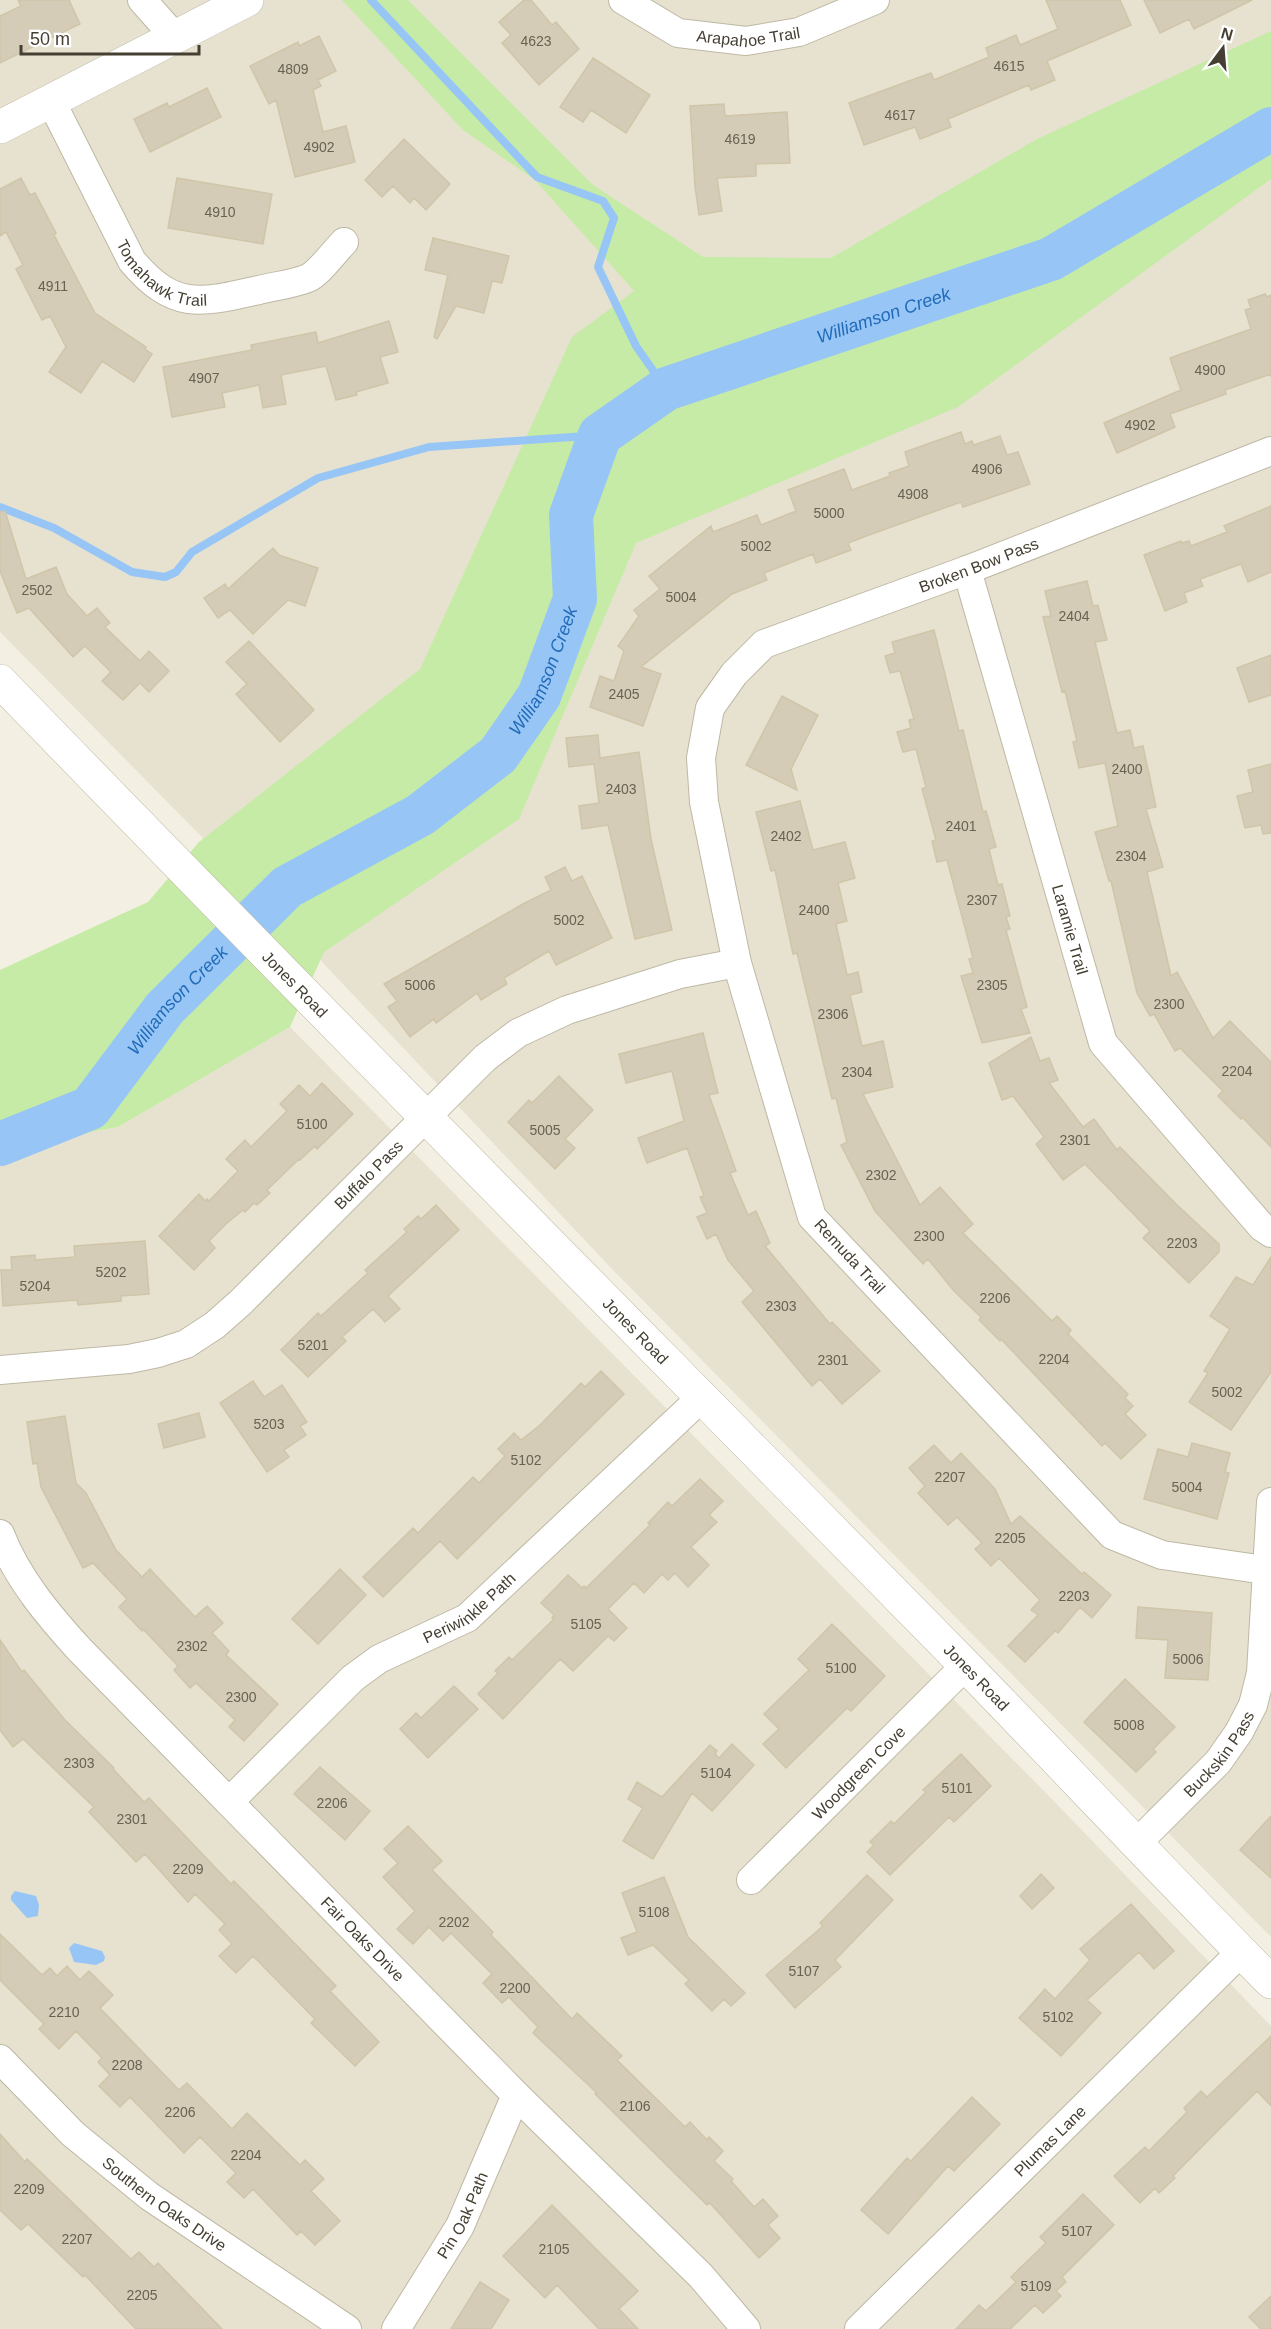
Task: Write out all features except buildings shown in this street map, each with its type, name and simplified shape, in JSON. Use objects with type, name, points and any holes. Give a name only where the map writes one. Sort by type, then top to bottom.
[{"type":"street","points":[[142,0],[174,36]]},
{"type":"street","points":[[0,127],[248,0]]},
{"type":"street","name":"Arapahoe Trail","points":[[623,0],[678,33],[746,41],[799,32],[875,0]]},
{"type":"street","name":"Tomahawk Trail","points":[[51,101],[132,261],[149,280],[171,295],[196,301],[223,298],[310,278],[344,242]]},
{"type":"street","name":"Broken Bow Pass","points":[[710,708],[734,674],[764,644],[967,570],[1271,451]]},
{"type":"street","name":"Laramie Trail","points":[[967,570],[1103,1043],[1262,1227],[1271,1233]]},
{"type":"street","name":"Jones Road","points":[[0,681],[282,972],[1138,1842],[1271,1982]]},
{"type":"street","name":"Remuda Trail","points":[[710,708],[701,758],[704,802],[737,963],[812,1216],[1112,1535],[1162,1555],[1265,1570]]},
{"type":"street","name":"Buffalo Pass","points":[[0,1370],[129,1359],[186,1344],[215,1325],[241,1302],[485,1058],[518,1033],[567,1010],[680,974],[737,963]]},
{"type":"street","name":"Periwinkle Path","points":[[229,1802],[353,1678],[378,1659],[467,1618],[701,1398]]},
{"type":"street","name":"Buckskin Pass","points":[[1138,1842],[1218,1762],[1239,1732],[1253,1705],[1261,1673],[1265,1570],[1271,1502]]},
{"type":"street","name":"Fair Oaks Drive","points":[[0,1534],[23,1579],[52,1619],[516,2095],[701,2276],[746,2329]]},
{"type":"street","name":"Woodgreen Cove","points":[[751,1880],[965,1666]]},
{"type":"street","name":"Plumas Lane","points":[[859,2329],[1241,1952]]},
{"type":"street","name":"Southern Oaks Drive","points":[[0,2059],[74,2134],[141,2189],[347,2329]]},
{"type":"street","name":"Pin Oak Path","points":[[396,2329],[460,2226],[516,2095]]},
{"type":"shaded area","points":[[0,0],[1271,0],[1271,1937],[612,1269],[256,892],[0,632]]},
{"type":"shaded area","points":[[290,1027],[1046,1793],[1271,2026],[1271,2329],[0,2329],[0,1148],[118,1127]]},
{"type":"green space","points":[[342,0],[408,0],[593,185],[703,257],[831,258],[1037,139],[1271,31],[1271,179],[958,407],[636,543],[519,819],[324,952],[290,1027],[118,1127],[0,1148],[0,970],[148,902],[199,842],[420,669],[572,337],[634,291],[535,180],[463,130]]},
{"type":"water","points":[[15,1891],[36,1896],[39,1905],[38,1916],[27,1918],[11,1900]]},
{"type":"water","points":[[74,1943],[102,1951],[104,1961],[96,1965],[74,1962],[69,1948]]},
{"type":"waterway","points":[[371,0],[537,177],[603,201],[614,218],[598,267],[636,346],[666,389]]},
{"type":"waterway","name":"Williamson Creek","points":[[0,1144],[90,1108],[165,1008],[287,887],[420,815],[498,755],[539,696],[575,599],[571,515],[600,435],[666,389],[1051,259],[1271,129]]},
{"type":"waterway","points":[[0,507],[54,528],[132,572],[165,577],[176,572],[192,552],[318,478],[429,447],[600,435]]}]
